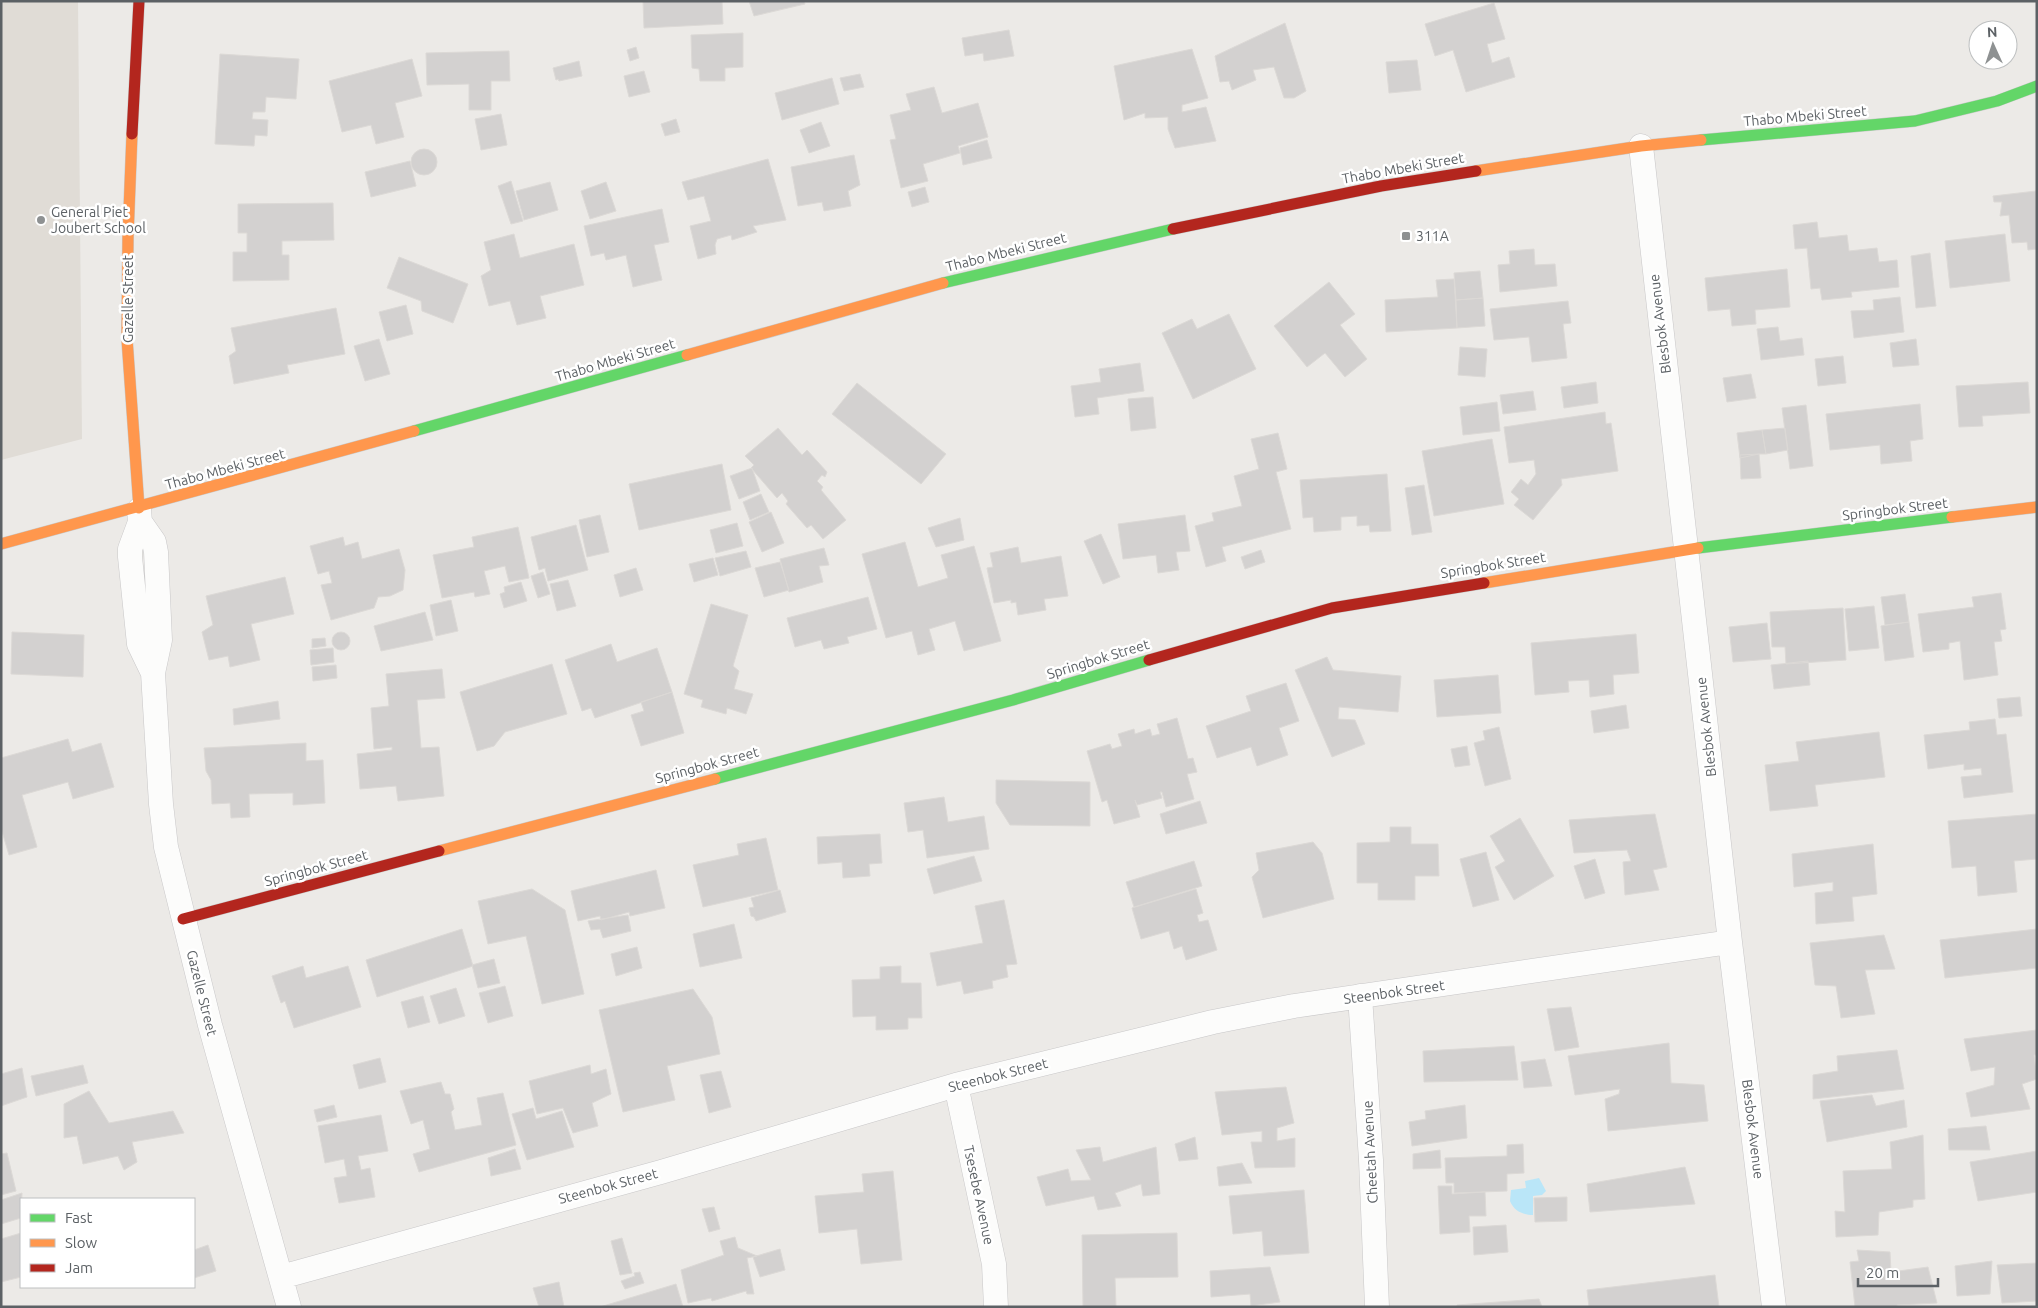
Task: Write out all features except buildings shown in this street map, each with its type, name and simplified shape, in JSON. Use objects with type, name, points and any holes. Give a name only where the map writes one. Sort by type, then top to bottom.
[{"type":"main road","name":"Gazelle Street","points":[[139,515],[128,351],[127,306],[140,1]]},
{"type":"main road","name":"Thabo Mbeki Street","points":[[1,544],[139,515],[971,275],[1156,232],[1381,186],[1641,146],[1915,121],[1997,101],[2037,86]]},
{"type":"main road","name":"Springbok Street","points":[[183,919],[1013,700],[1212,640],[1332,608],[1687,549],[2037,507]]},
{"type":"street","name":"Blesbok Avenue","points":[[1641,146],[1730,942],[1774,1307]]},
{"type":"street","name":"Gazelle Street","points":[[139,515],[154,542],[156,552],[160,640],[153,673],[162,824],[183,919],[210,1025],[289,1307]]},
{"type":"street","name":"Steenbok Street","points":[[281,1276],[661,1172],[956,1085],[1213,1022],[1294,1006],[1730,942]]},
{"type":"street","name":"Cheetah Avenue","points":[[1360,996],[1371,1160],[1377,1307]]},
{"type":"street","name":"Tsesebe Avenue","points":[[956,1085],[994,1264],[996,1307]]},
{"type":"shaded area","name":"General Piet Joubert School","points":[[1,1],[78,1],[82,439],[1,460]]},
{"type":"water","points":[[1539,1178],[1546,1191],[1542,1195],[1533,1196],[1533,1215],[1519,1212],[1510,1201],[1511,1190],[1526,1188],[1525,1181]]},
{"type":"traffic: fast","points":[[1701,140],[1915,121],[1997,101],[2037,86]]},
{"type":"traffic: fast","points":[[943,283],[1173,229]]},
{"type":"traffic: fast","points":[[414,431],[687,355]]},
{"type":"traffic: fast","points":[[1698,548],[1952,517]]},
{"type":"traffic: fast","points":[[715,779],[1013,700],[1149,660]]},
{"type":"traffic: slow","points":[[132,134],[128,236],[127,339],[139,508]]},
{"type":"traffic: slow","points":[[1476,171],[1641,146],[1701,140]]},
{"type":"traffic: slow","points":[[687,355],[943,283]]},
{"type":"traffic: slow","points":[[1,544],[414,431]]},
{"type":"traffic: slow","points":[[1952,517],[2037,507]]},
{"type":"traffic: slow","points":[[1484,583],[1698,548]]},
{"type":"traffic: slow","points":[[439,851],[715,779]]},
{"type":"traffic: jam","points":[[132,134],[139,1]]},
{"type":"traffic: jam","points":[[1173,229],[1381,186],[1476,171]]},
{"type":"traffic: jam","points":[[1149,660],[1332,608],[1484,583]]},
{"type":"traffic: jam","points":[[183,919],[439,851]]},
{"type":"place","name":"General Piet Joubert School","points":[[41,220]]},
{"type":"place","name":"311A","points":[[1406,236]]}]
